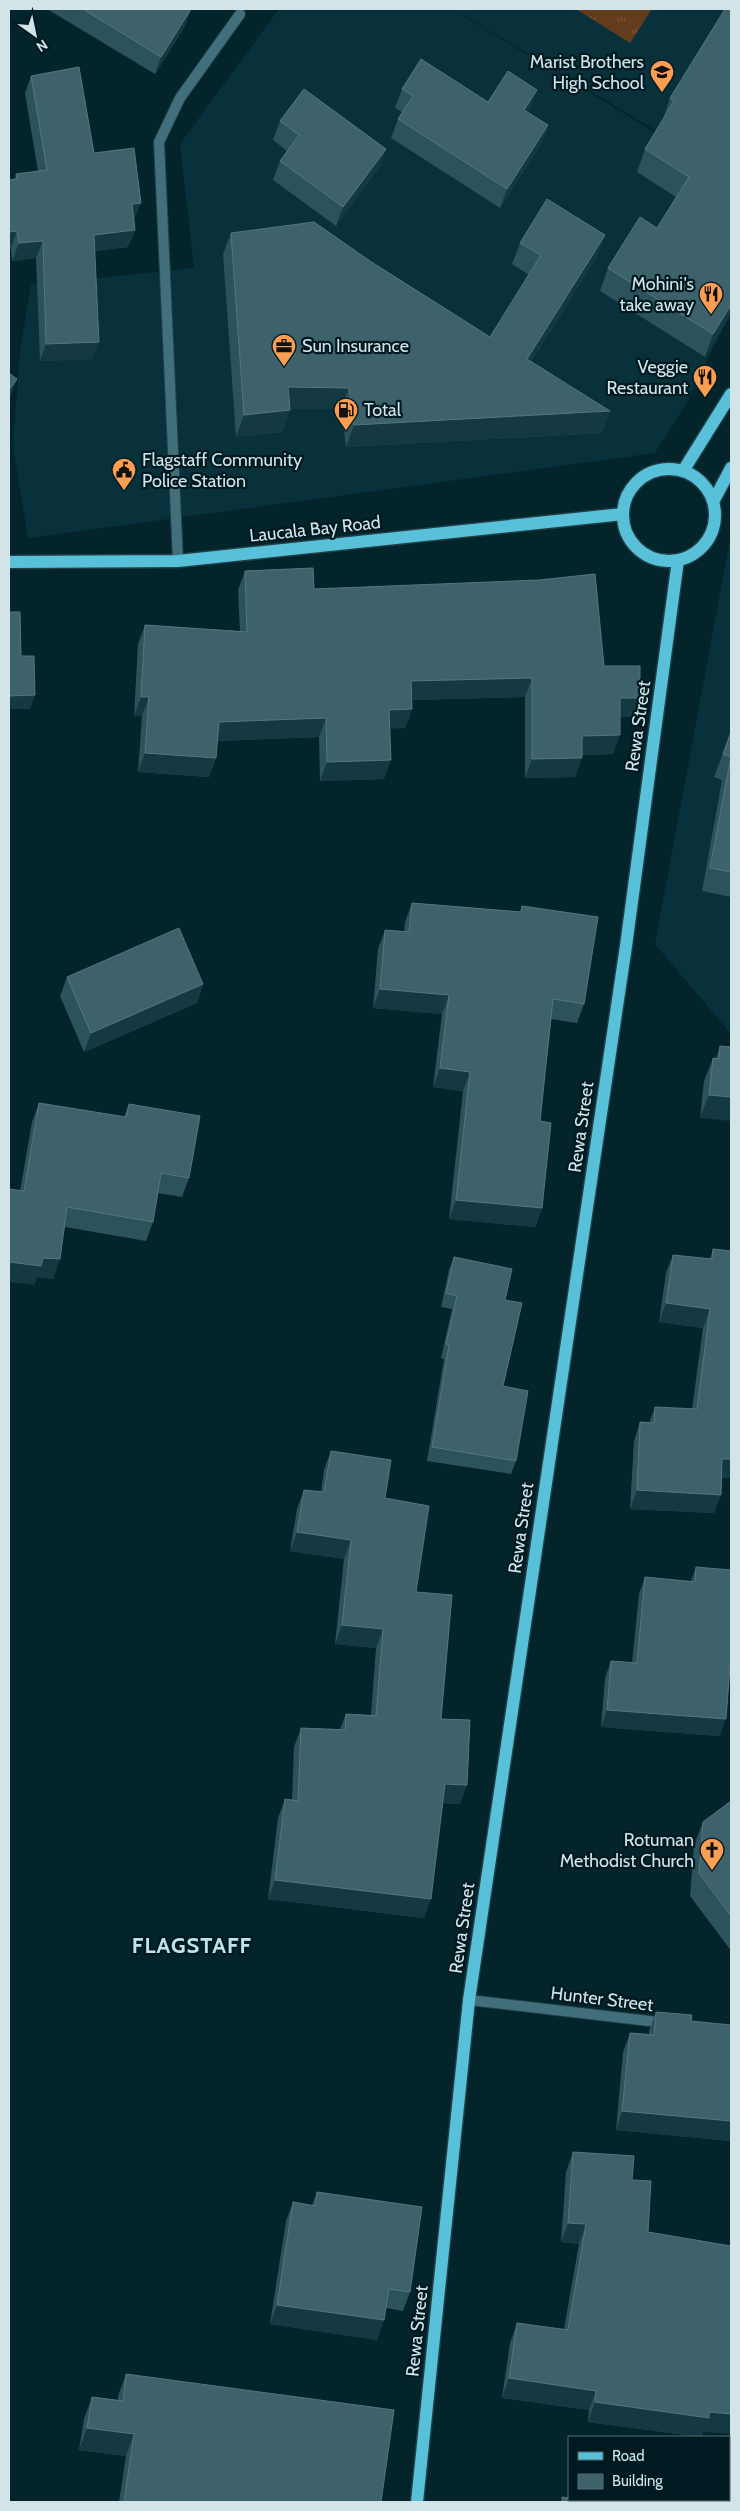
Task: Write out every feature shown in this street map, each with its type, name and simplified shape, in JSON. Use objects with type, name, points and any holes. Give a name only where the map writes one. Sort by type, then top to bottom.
[{"type":"main road","points":[[683,471],[731,394]]},
{"type":"main road","points":[[713,502],[731,468]]},
{"type":"main road","points":[[666,469],[683,471],[696,478],[707,488],[713,502],[715,517],[712,531],[705,544],[693,554],[678,560],[661,561],[646,555],[633,544],[625,530],[623,514],[627,498],[636,483],[650,473],[666,469]]},
{"type":"main road","name":"Laucala Bay Road","points":[[9,562],[178,561],[623,514]]},
{"type":"main road","name":"Rewa Street","points":[[417,2502],[469,2000],[626,946],[678,560]]},
{"type":"street","points":[[178,561],[159,142],[180,98],[240,14]]},
{"type":"street","name":"Hunter Street","points":[[469,2000],[673,2024]]},
{"type":"shaded area","points":[[279,9],[453,9],[731,179],[731,311],[686,404],[655,453],[28,538],[13,446],[20,350],[31,285],[194,268],[180,144]]},
{"type":"shaded area","name":"Marist Brothers High School","points":[[454,9],[731,9],[731,176]]},
{"type":"shaded area","points":[[731,534],[731,1034],[655,944]]},
{"type":"green space","points":[[576,9],[652,9],[630,43]]},
{"type":"building","points":[[83,9],[191,9],[161,57]]},
{"type":"building","points":[[725,9],[731,9],[731,305],[713,334],[608,268],[640,217],[657,228],[689,177],[645,149],[674,101],[670,98]]},
{"type":"building","points":[[421,59],[488,102],[508,71],[537,90],[524,110],[548,125],[507,189],[398,119],[413,96],[402,89]]},
{"type":"building","points":[[79,67],[94,153],[134,148],[141,203],[132,204],[135,230],[94,235],[99,342],[46,344],[43,241],[19,243],[17,231],[9,232],[9,180],[17,179],[16,174],[47,170],[31,76]]},
{"type":"building","points":[[304,89],[386,149],[343,207],[280,161],[299,135],[280,121]]},
{"type":"building","points":[[547,199],[605,235],[527,359],[610,411],[354,425],[349,388],[288,387],[290,410],[244,415],[231,233],[314,222],[370,261],[490,337],[541,255],[520,243]]},
{"type":"building","points":[[9,373],[17,379],[9,390]]},
{"type":"building","points":[[313,568],[314,589],[539,580],[595,574],[604,666],[640,666],[640,698],[620,698],[620,735],[582,736],[582,758],[532,759],[532,678],[411,681],[412,709],[389,710],[391,760],[327,762],[326,718],[219,722],[216,758],[145,753],[149,697],[141,697],[145,625],[247,632],[245,571]]},
{"type":"building","points":[[9,612],[20,612],[21,656],[34,656],[35,695],[9,696]]},
{"type":"building","points":[[731,732],[731,757],[723,754]]},
{"type":"building","points":[[731,757],[731,872],[710,868]]},
{"type":"building","points":[[412,903],[521,912],[522,906],[598,917],[584,1004],[553,999],[540,1121],[551,1123],[542,1208],[456,1200],[470,1072],[440,1068],[449,995],[380,989],[385,930],[409,932]]},
{"type":"building","points":[[179,928],[203,984],[91,1033],[67,977]]},
{"type":"building","points":[[720,1046],[731,1047],[731,1097],[709,1095],[713,1058],[719,1059]]},
{"type":"building","points":[[39,1103],[126,1117],[129,1104],[200,1116],[189,1178],[161,1173],[153,1222],[67,1207],[60,1259],[43,1258],[41,1266],[9,1262],[9,1189],[24,1191]]},
{"type":"building","points":[[713,1249],[731,1251],[731,1459],[722,1459],[721,1495],[637,1490],[640,1422],[654,1423],[655,1407],[697,1409],[710,1309],[666,1303],[673,1255],[712,1259]]},
{"type":"building","points":[[454,1257],[512,1269],[505,1300],[522,1303],[503,1386],[528,1391],[516,1461],[432,1447],[449,1345],[446,1344],[457,1296],[446,1293]]},
{"type":"building","points":[[331,1451],[391,1460],[385,1498],[429,1506],[416,1592],[452,1595],[441,1719],[470,1720],[467,1785],[445,1784],[431,1899],[275,1880],[285,1799],[298,1801],[301,1728],[345,1730],[346,1714],[376,1716],[383,1629],[342,1625],[351,1540],[297,1532],[304,1490],[324,1492]]},
{"type":"building","points":[[696,1567],[731,1570],[731,1653],[726,1719],[607,1710],[611,1661],[637,1663],[645,1577],[695,1582]]},
{"type":"building","points":[[731,1801],[731,1916],[699,1873],[703,1822]]},
{"type":"building","points":[[656,2012],[692,2015],[691,2021],[731,2025],[731,2121],[622,2111],[630,2033],[654,2035]]},
{"type":"building","points":[[573,2152],[634,2156],[632,2180],[651,2181],[648,2232],[731,2246],[731,2414],[709,2412],[709,2418],[595,2402],[596,2391],[509,2378],[517,2323],[568,2330],[586,2224],[568,2223]]},
{"type":"building","points":[[317,2192],[422,2207],[410,2292],[389,2289],[384,2320],[277,2305],[293,2202],[315,2206]]},
{"type":"building","points":[[126,2374],[394,2410],[381,2502],[124,2502],[134,2434],[87,2428],[92,2397],[123,2401]]},
{"type":"building","points":[[562,2497],[568,2498],[568,2501],[606,2502],[562,2502]]},
{"type":"building","points":[[731,2498],[731,2502],[610,2502],[730,2501]]},
{"type":"place","name":"Marist Brothers High School","points":[[662,93]]},
{"type":"place","name":"Mohini's take away","points":[[711,315]]},
{"type":"place","name":"Sun Insurance","points":[[284,367]]},
{"type":"place","name":"Veggie Restaurant","points":[[705,398]]},
{"type":"place","name":"Total","points":[[346,431]]},
{"type":"place","name":"Flagstaff Community Police Station","points":[[124,491]]},
{"type":"place","name":"Rotuman Methodist Church","points":[[712,1871]]},
{"type":"district","name":"FLAGSTAFF","points":[[192,1945]]}]
